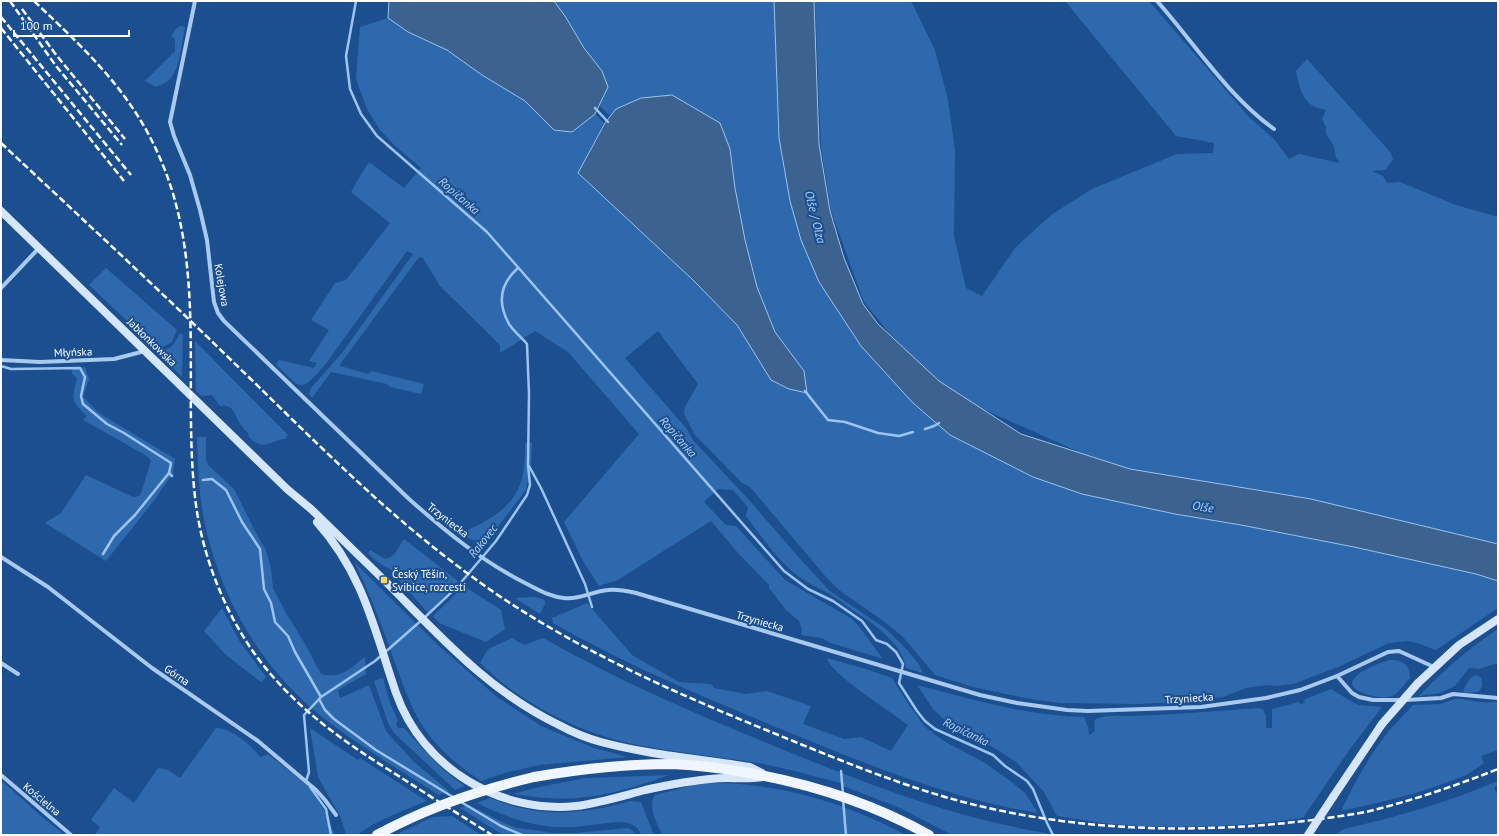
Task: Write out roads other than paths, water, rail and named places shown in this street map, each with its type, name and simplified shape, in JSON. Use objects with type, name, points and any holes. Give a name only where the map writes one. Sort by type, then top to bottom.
[{"type":"main road","name":"Jabłonkowska","points":[[1,211],[288,489]]},
{"type":"main road","points":[[288,489],[311,509],[457,654],[498,689],[519,704],[571,732],[608,744],[654,753],[750,767],[768,776]]},
{"type":"main road","points":[[288,489],[330,537],[342,554],[363,595],[396,694],[408,718],[427,746],[442,761],[464,778],[485,790],[507,799],[548,806],[577,806],[616,799],[666,786],[704,779],[748,779],[768,776]]},
{"type":"main road","points":[[1307,835],[1382,724],[1418,683],[1434,666],[1459,645],[1498,619]]},
{"type":"main road","points":[[376,835],[415,816],[461,798],[483,790],[534,777],[596,768],[674,764],[718,768],[768,776],[816,788],[859,803],[928,834]]},
{"type":"street","name":"Kolejowa","points":[[194,1],[170,122],[174,136],[190,175],[200,210],[207,240],[212,292],[218,313],[224,321],[408,499]]},
{"type":"street","points":[[1157,1],[1224,83],[1260,119],[1274,129]]},
{"type":"street","points":[[1,288],[39,248]]},
{"type":"street","name":"Młyńska","points":[[1,360],[40,362],[114,359],[145,351]]},
{"type":"street","name":"Trzyniecka","points":[[408,499],[436,523],[488,562],[541,591],[562,598],[572,599],[609,590],[621,590],[636,593],[921,678],[936,681],[980,695],[1017,703],[1067,710],[1088,711],[1201,707],[1266,698],[1300,690],[1337,676],[1388,652],[1399,651],[1434,666]]},
{"type":"street","name":"Górna","points":[[1,557],[48,587],[152,668],[258,741],[316,790],[336,816]]},
{"type":"street","points":[[1,663],[18,674]]},
{"type":"street","points":[[1337,676],[1352,693],[1359,697],[1372,700],[1441,698],[1453,694],[1498,698]]},
{"type":"street","name":"Kościelna","points":[[1,775],[71,835]]},
{"type":"water","points":[[389,1],[554,1],[565,16],[584,48],[602,71],[608,87],[595,114],[572,132],[554,130],[525,101],[482,75],[447,50],[408,32],[388,18]]},
{"type":"water","points":[[774,1],[814,1],[819,144],[830,211],[844,258],[863,304],[878,324],[939,381],[1021,434],[1130,469],[1311,499],[1498,544],[1498,581],[1476,574],[1354,547],[1175,514],[1082,494],[1033,477],[950,435],[912,402],[861,346],[819,282],[801,240],[790,201],[779,138]]},
{"type":"water","points":[[672,95],[720,123],[730,149],[735,188],[745,240],[757,287],[775,332],[804,371],[807,393],[789,389],[771,380],[737,325],[693,280],[578,173],[605,123],[616,109],[641,98]]},
{"type":"waterway","name":"Ropičanka","points":[[356,1],[346,56],[350,89],[361,114],[377,136],[487,232],[784,571],[808,589],[833,601],[862,621],[876,640],[887,644],[896,652],[903,664],[899,683],[925,721],[935,729],[993,755],[1005,766],[1027,781],[1033,789],[1053,835]]},
{"type":"waterway","points":[[595,108],[608,122]]},
{"type":"waterway","name":"Rakovec","points":[[306,781],[309,772],[304,715],[321,697],[375,661],[458,586],[496,541],[527,495],[530,485],[528,465],[529,394],[527,344],[509,324],[502,300],[504,286],[518,268]]},
{"type":"waterway","points":[[1,366],[11,369],[80,368],[85,377],[81,396],[83,404],[107,424],[171,463],[169,473],[172,476]]},
{"type":"waterway","points":[[805,391],[828,420],[845,422],[878,433],[899,436],[913,432]]},
{"type":"waterway","points":[[925,429],[939,423]]},
{"type":"waterway","points":[[529,466],[541,488],[585,584],[592,607]]},
{"type":"waterway","points":[[103,554],[114,536],[135,515],[169,473]]},
{"type":"waterway","points":[[203,480],[212,479],[226,490],[242,522],[260,549],[264,589],[271,603],[275,622],[288,636],[295,652],[321,697]]},
{"type":"waterway","points":[[319,699],[325,710],[334,719],[376,750],[453,797]]},
{"type":"waterway","points":[[841,771],[843,794]]},
{"type":"waterway","name":"Rakovec","points":[[310,787],[326,809],[331,835]]},
{"type":"waterway","points":[[843,799],[846,835]]},
{"type":"waterway","points":[[461,802],[501,826],[522,835]]},
{"type":"railway","points":[[10,1],[56,66],[122,145]]},
{"type":"railway","points":[[34,1],[75,40],[111,79],[142,122],[155,146],[166,173],[178,212],[185,252],[189,293],[191,334],[192,457],[198,518],[216,581],[234,621],[245,640],[272,675],[287,692],[321,723],[377,763],[492,835]]},
{"type":"railway","points":[[22,9],[57,56],[125,139]]},
{"type":"railway","points":[[1,17],[131,175]]},
{"type":"railway","points":[[1,28],[124,181]]},
{"type":"railway","points":[[1,143],[172,304],[315,442],[404,523],[435,548],[502,598],[537,620],[611,661],[727,714],[855,766],[945,797],[996,810],[1049,819],[1102,825],[1155,828],[1208,828],[1314,820],[1383,808],[1433,793],[1498,769]]},
{"type":"place","name":"Český Těšín, Svibice, rozcestí","points":[[384,580]]},
{"type":"water label","name":"Olše / Olza","points":[[815,217]]},
{"type":"water label","name":"Olše","points":[[1203,507]]}]
